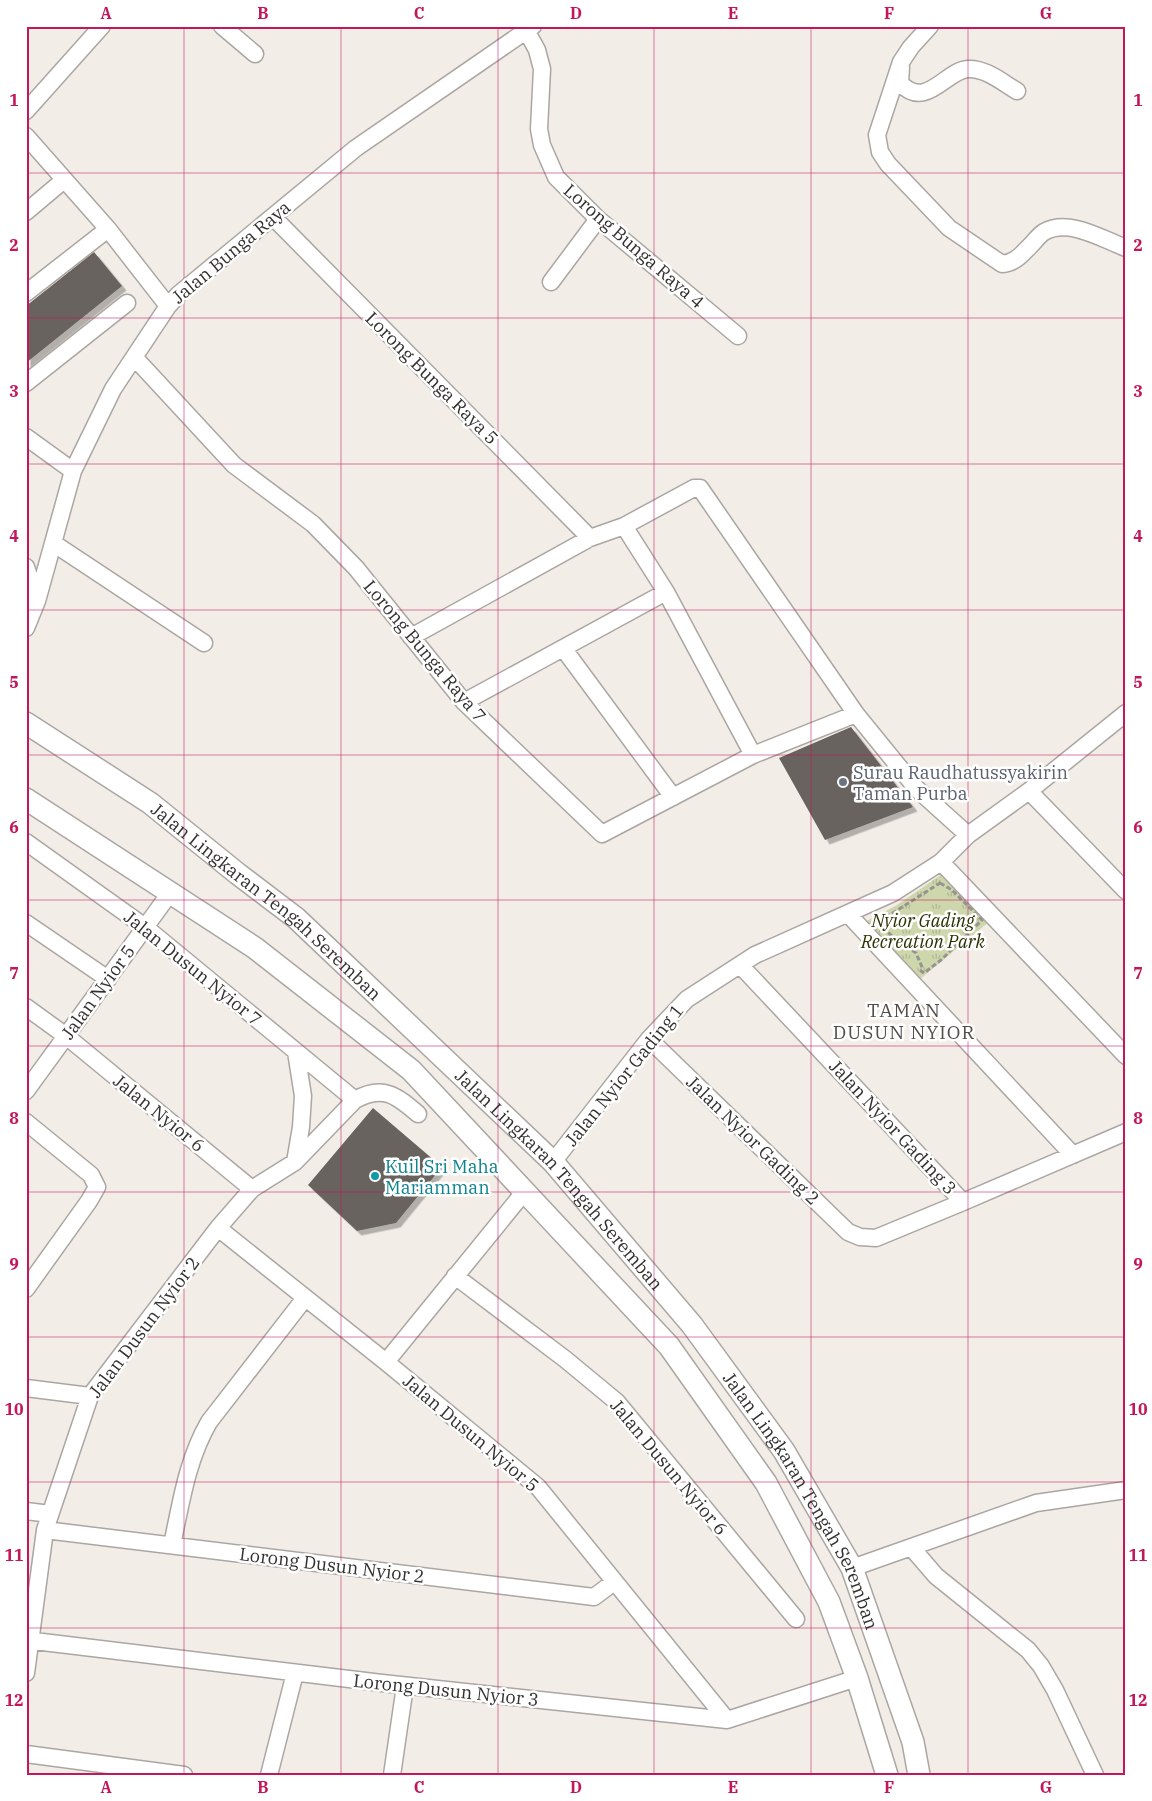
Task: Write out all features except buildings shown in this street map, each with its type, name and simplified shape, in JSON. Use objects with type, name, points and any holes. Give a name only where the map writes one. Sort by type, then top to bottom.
[{"type":"main road","name":"Jalan Lingkaran Tengah Seremban","points":[[26,723],[150,803],[296,918],[553,1162],[698,1333],[784,1451],[852,1568],[913,1742],[919,1775]]},
{"type":"main road","name":"Jalan Lingkaran Tengah Seremban","points":[[26,800],[255,948],[411,1070],[669,1346],[766,1483],[829,1602],[888,1775]]},
{"type":"street","points":[[26,111],[102,26]]},
{"type":"street","points":[[222,26],[255,54]]},
{"type":"street","points":[[930,26],[911,47],[901,62],[877,135],[880,152],[888,164],[949,228],[1002,264],[1011,263],[1019,258],[1043,233],[1057,226],[1083,231],[1126,248]]},
{"type":"street","name":"Jalan Bunga Raya","points":[[26,628],[37,601],[73,471],[113,389],[168,306],[179,294],[356,148],[530,28]]},
{"type":"street","name":"Lorong Bunga Raya 4","points":[[530,28],[538,50],[542,70],[539,129],[542,145],[556,178],[598,219],[738,336]]},
{"type":"street","points":[[901,62],[900,83],[907,90],[920,92],[936,87],[960,71],[968,69],[982,71],[1017,91]]},
{"type":"street","points":[[26,136],[108,229],[168,306]]},
{"type":"street","points":[[26,212],[64,180]]},
{"type":"street","name":"Lorong Bunga Raya 5","points":[[273,217],[590,538]]},
{"type":"street","points":[[551,282],[598,219]]},
{"type":"street","points":[[26,293],[108,229]]},
{"type":"street","points":[[26,383],[127,303]]},
{"type":"street","name":"Lorong Bunga Raya 7","points":[[134,357],[234,464],[313,524],[356,568],[464,702],[602,834],[753,755],[856,714]]},
{"type":"street","points":[[26,437],[73,471]]},
{"type":"street","points":[[411,637],[590,538],[624,526],[694,488],[700,488],[856,714],[917,789],[968,835]]},
{"type":"street","points":[[624,526],[666,592],[753,755]]},
{"type":"street","points":[[53,543],[204,643]]},
{"type":"street","points":[[26,567],[37,601]]},
{"type":"street","points":[[464,702],[666,592]]},
{"type":"street","points":[[563,648],[673,797]]},
{"type":"street","name":"Jalan Nyior Gading 1","points":[[553,1162],[649,1040],[687,999],[755,955],[893,893],[941,862],[968,835],[1029,791],[1126,713]]},
{"type":"street","points":[[1029,791],[1126,891]]},
{"type":"street","name":"Jalan Dusun Nyior 7","points":[[26,842],[145,927],[355,1100]]},
{"type":"street","points":[[941,862],[1126,1056]]},
{"type":"street","name":"Jalan Nyior 5","points":[[26,1091],[170,893]]},
{"type":"street","points":[[848,914],[1073,1155]]},
{"type":"street","points":[[26,923],[108,979]]},
{"type":"street","name":"Jalan Nyior Gading 3","points":[[740,965],[963,1202]]},
{"type":"street","name":"Jalan Nyior 6","points":[[26,1007],[66,1036],[252,1189]]},
{"type":"street","name":"Jalan Nyior Gading 2","points":[[649,1040],[848,1232],[860,1237],[876,1238],[963,1202]]},
{"type":"street","points":[[295,1162],[301,1127],[303,1096],[296,1052]]},
{"type":"street","points":[[355,1100],[365,1094],[382,1092],[399,1098],[418,1114]]},
{"type":"street","name":"Jalan Dusun Nyior 2","points":[[26,1673],[28,1641],[47,1522],[90,1396],[218,1228],[252,1189],[295,1162],[355,1100]]},
{"type":"street","points":[[26,1122],[91,1175],[97,1187],[26,1289]]},
{"type":"street","points":[[963,1202],[1126,1132]]},
{"type":"street","points":[[386,1362],[525,1191]]},
{"type":"street","name":"Jalan Dusun Nyior 5","points":[[218,1228],[386,1362],[538,1487],[726,1720]]},
{"type":"street","name":"Jalan Dusun Nyior 6","points":[[455,1276],[565,1359],[617,1402],[796,1619]]},
{"type":"street","points":[[172,1545],[189,1466],[198,1440],[208,1422],[305,1298]]},
{"type":"street","points":[[26,1388],[90,1396]]},
{"type":"street","points":[[852,1568],[1036,1503],[1126,1490]]},
{"type":"street","name":"Lorong Dusun Nyior 2","points":[[26,1511],[47,1522],[172,1545],[594,1596],[614,1582]]},
{"type":"street","points":[[911,1547],[936,1576],[1028,1650],[1041,1666],[1055,1690],[1095,1775]]},
{"type":"street","name":"Lorong Dusun Nyior 3","points":[[28,1641],[405,1686],[726,1720],[856,1678]]},
{"type":"street","points":[[269,1775],[295,1673]]},
{"type":"street","points":[[392,1775],[405,1686]]},
{"type":"street","points":[[26,1754],[123,1771],[184,1775]]},
{"type":"path","points":[[940,883],[952,890],[982,920],[941,960],[924,973],[921,971],[922,967],[916,953],[877,923],[940,883]]},
{"type":"green space","name":"Nyior Gading Recreation Park","points":[[945,872],[990,921],[919,980],[865,922],[897,905]]},
{"type":"place","name":"Surau Raudhatussyakirin Taman Purba","points":[[843,782]]},
{"type":"place","name":"Kuil Sri Maha Mariamman","points":[[375,1176]]},
{"type":"district","name":"TAMAN DUSUN NYIOR","points":[[904,1021]]}]
